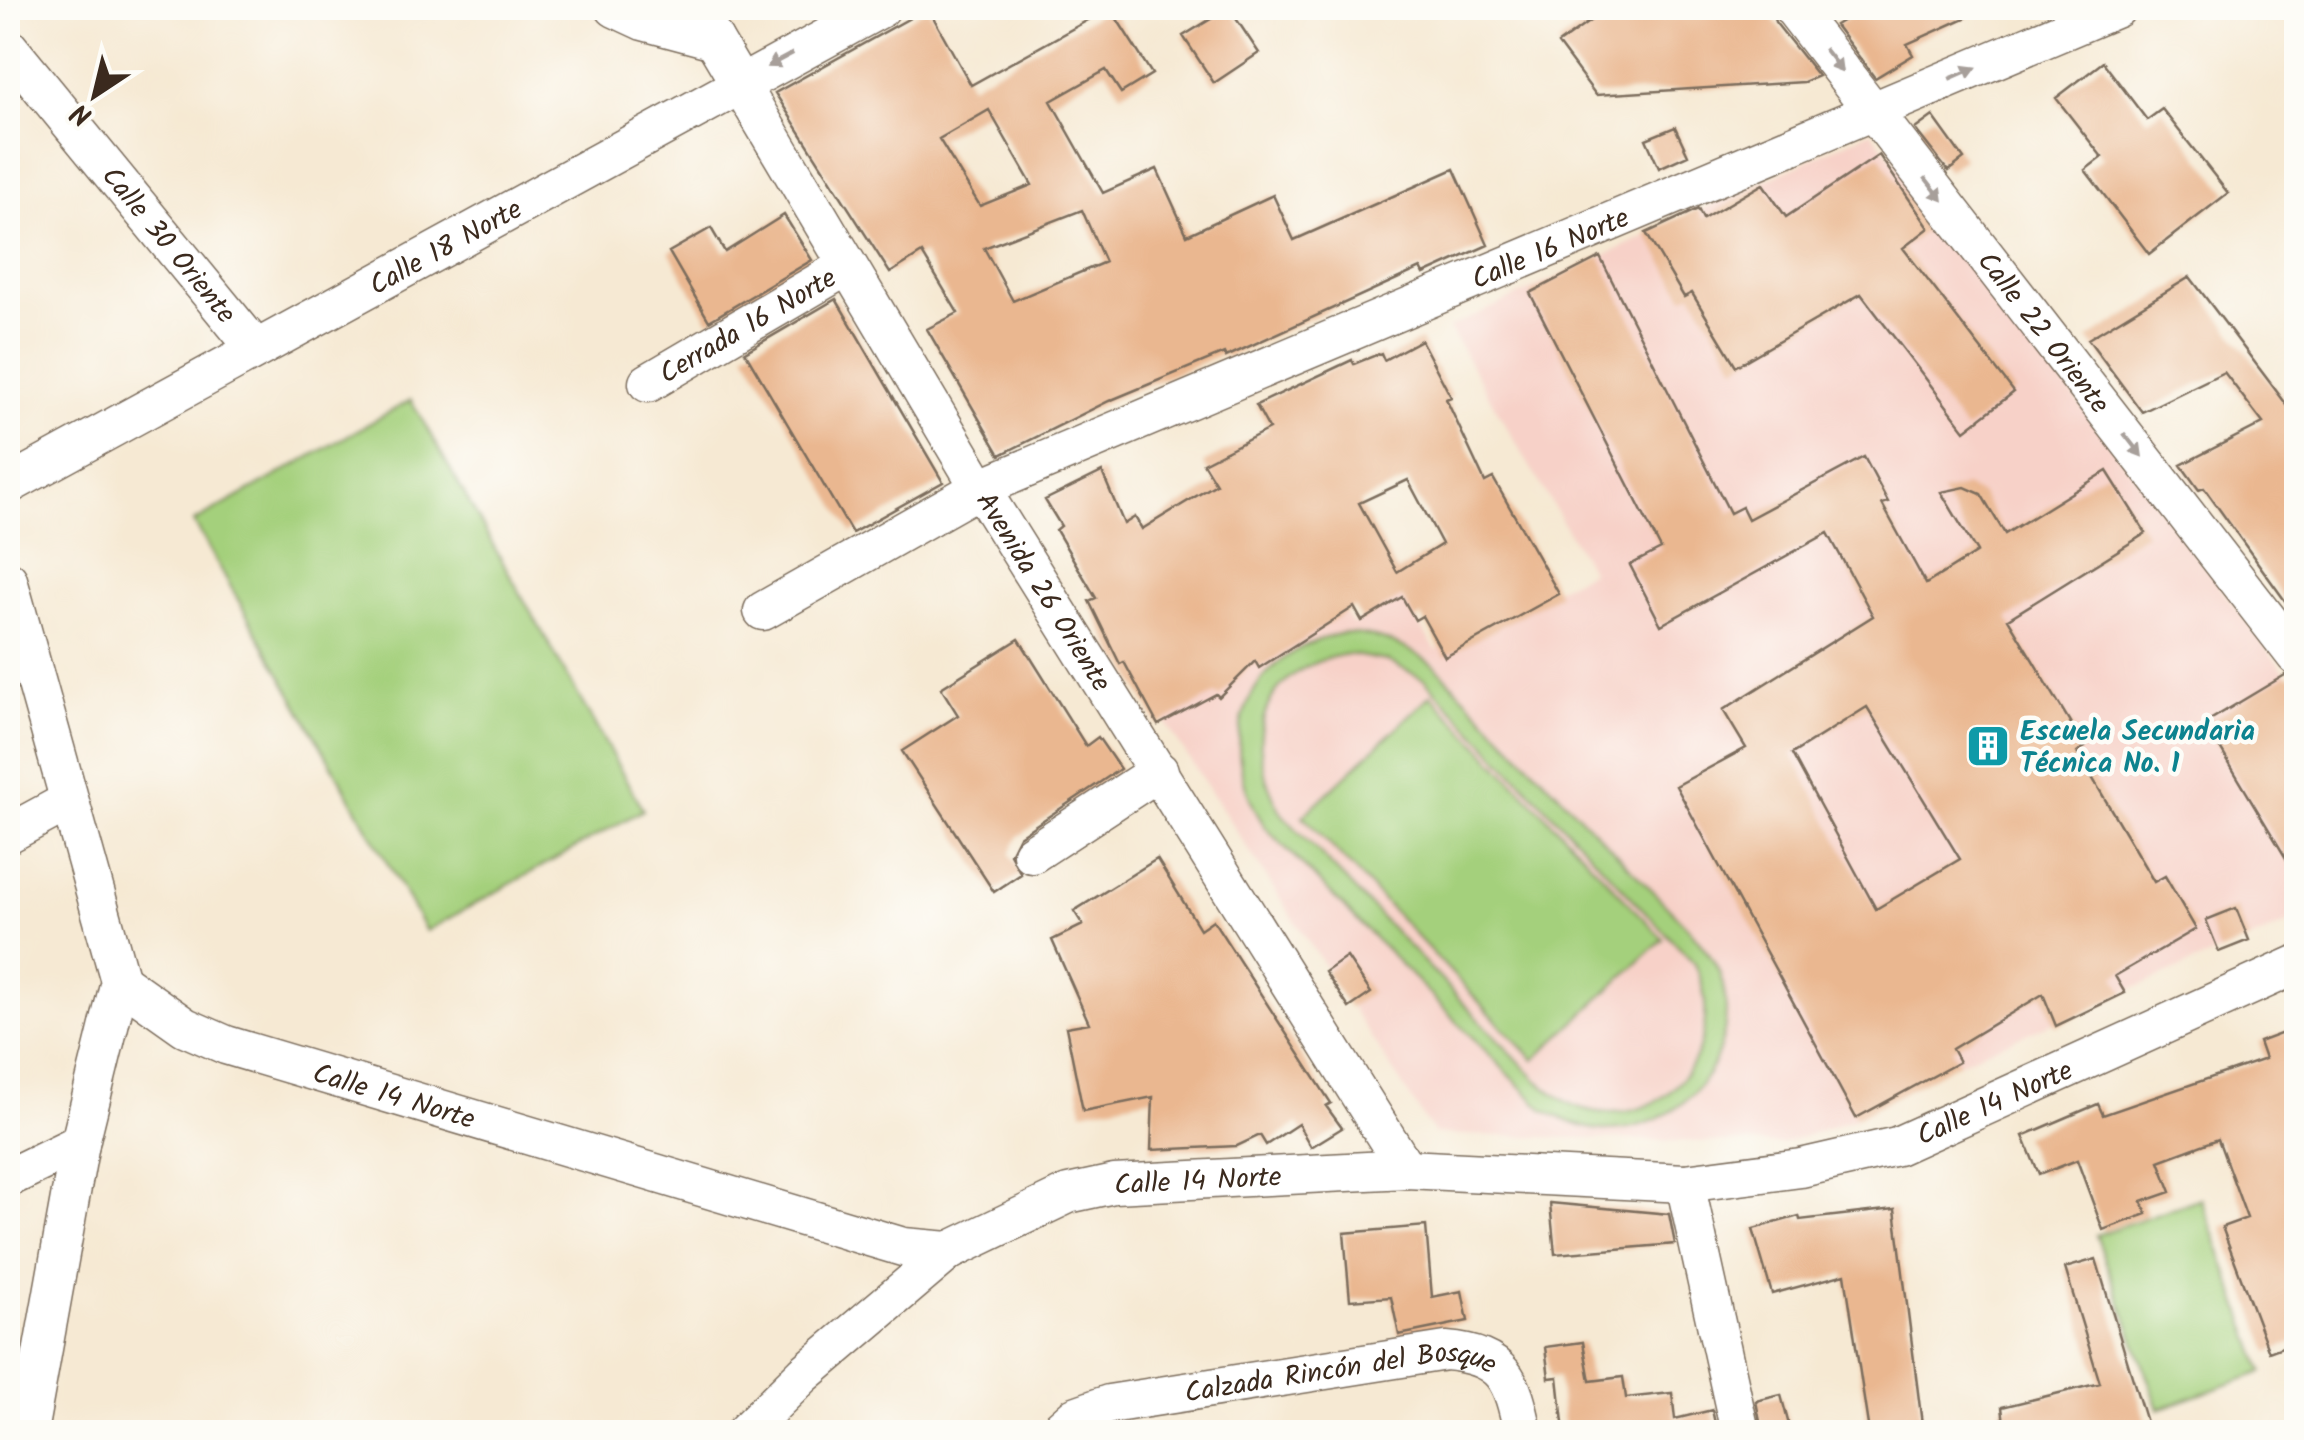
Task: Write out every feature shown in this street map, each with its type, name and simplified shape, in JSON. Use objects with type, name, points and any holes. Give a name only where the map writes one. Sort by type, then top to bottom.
[{"type":"street","points":[[615,8],[643,21],[705,24]]},
{"type":"street","name":"Calle 18 Norte","points":[[8,485],[740,81],[881,8]]},
{"type":"street","name":"Calle 22 Oriente","points":[[1792,8],[2296,656]]},
{"type":"street","name":"Calle 16 Norte","points":[[763,611],[980,488],[1415,300],[2118,8]]},
{"type":"street","name":"Avenida 26 Oriente","points":[[705,24],[980,488],[1406,1170]]},
{"type":"street","name":"Calle 30 Oriente","points":[[8,47],[255,348]]},
{"type":"street","name":"Cerrada 16 Norte","points":[[648,383],[848,266]]},
{"type":"street","points":[[8,580],[120,981],[80,1143],[28,1432]]},
{"type":"street","points":[[1032,854],[1159,771]]},
{"type":"street","points":[[8,834],[68,802]]},
{"type":"street","name":"Calle 14 Norte","points":[[120,981],[185,1027],[226,1045],[903,1247],[950,1251],[1068,1194],[1114,1184],[1406,1170],[1685,1183],[1800,1168],[1898,1146],[2296,965]]},
{"type":"street","points":[[8,1178],[80,1143]]},
{"type":"street","points":[[1685,1183],[1740,1432]]},
{"type":"street","points":[[745,1432],[804,1374],[950,1251]]},
{"type":"street","name":"Calzada Rincón del Bosque","points":[[1057,1432],[1075,1416],[1109,1404],[1446,1351],[1474,1353],[1500,1368],[1514,1391],[1524,1432]]},
{"type":"shaded area","points":[[1871,131],[2296,687],[2296,920],[1959,1062],[1856,1118],[1782,1144],[1434,1134],[1158,711],[1334,599],[1353,625],[1399,594],[1436,650],[1591,571],[1449,328]]},
{"type":"green space","points":[[411,400],[643,810],[426,931],[194,522]]},
{"type":"green space","points":[[1344,633],[1370,636],[1403,647],[1435,666],[1692,932],[1719,971],[1726,1007],[1724,1035],[1715,1061],[1682,1104],[1632,1128],[1603,1130],[1580,1126],[1544,1110],[1266,828],[1249,796],[1240,764],[1240,734],[1246,706],[1261,681],[1282,660],[1310,644]],"holes":[[[1348,654],[1387,661],[1424,679],[1695,964],[1704,993],[1705,1022],[1698,1050],[1686,1074],[1667,1094],[1643,1107],[1615,1113],[1584,1109],[1554,1094],[1282,814],[1262,761],[1265,712],[1276,692],[1294,675],[1317,662]]]},
{"type":"green space","points":[[1431,695],[1663,939],[1534,1060],[1303,816]]},
{"type":"green space","points":[[2201,1198],[2263,1372],[2159,1409],[2096,1235]]},
{"type":"building","points":[[928,8],[971,85],[1110,8],[1152,74],[1121,93],[1106,70],[1051,101],[1103,193],[1157,169],[1187,235],[1273,195],[1294,240],[1454,169],[1488,245],[1424,274],[1421,268],[1226,357],[1224,353],[1109,401],[1000,455],[927,329],[958,313],[922,253],[890,273],[775,93]],"holes":[[[989,110],[1032,185],[980,206],[939,139]],[[1082,210],[1105,262],[1013,301],[984,248]]]},
{"type":"building","points":[[1229,8],[1259,53],[1214,83],[1183,36]]},
{"type":"building","points":[[1608,8],[1771,8],[1775,22],[1818,76],[1804,82],[1596,95],[1558,44]]},
{"type":"building","points":[[1863,8],[1987,8],[1907,44],[1913,55],[1875,78],[1835,25]]},
{"type":"building","points":[[2103,62],[2147,120],[2162,109],[2228,193],[2149,254],[2085,170],[2102,157],[2056,98]]},
{"type":"building","points":[[1933,116],[1964,159],[1948,171],[1915,129]]},
{"type":"building","points":[[1675,127],[1688,155],[1659,168],[1646,139]]},
{"type":"building","points":[[1879,155],[1929,228],[1903,248],[2014,392],[1965,430],[1861,294],[1736,366],[1692,293],[1684,297],[1646,233],[1698,209],[1703,219],[1763,184],[1786,217]]},
{"type":"building","points":[[784,215],[812,260],[709,321],[669,252],[711,228],[725,252]]},
{"type":"building","points":[[1600,257],[1730,513],[1742,507],[1748,519],[1864,457],[1888,502],[1882,504],[1926,584],[1977,552],[1941,492],[1965,487],[1981,494],[2005,534],[2107,471],[2146,533],[2008,619],[2085,747],[2077,752],[2154,882],[2165,876],[2196,929],[2115,976],[2125,993],[2056,1026],[2043,994],[1952,1049],[1959,1062],[1856,1118],[1676,786],[1746,748],[1723,710],[1873,616],[1828,533],[1661,625],[1630,565],[1661,549],[1530,293]],"holes":[[[1867,707],[1960,859],[1876,909],[1792,754]]]},
{"type":"building","points":[[2190,277],[2296,417],[2296,616],[2204,488],[2199,490],[2181,465],[2263,423],[2224,372],[2142,412],[2088,339]]},
{"type":"building","points":[[836,299],[943,482],[852,533],[745,352]]},
{"type":"building","points":[[1421,340],[1451,397],[1446,399],[1485,482],[1493,478],[1559,594],[1445,657],[1422,616],[1415,620],[1402,597],[1362,621],[1354,607],[1259,668],[1255,661],[1219,697],[1216,694],[1158,725],[1124,662],[1120,664],[1089,601],[1096,598],[1056,530],[1061,526],[1045,500],[1102,472],[1124,524],[1135,517],[1142,529],[1216,484],[1203,463],[1269,429],[1256,405],[1352,360],[1354,364],[1381,353],[1384,360]],"holes":[[[1408,480],[1442,544],[1397,572],[1359,503]]]},
{"type":"building","points":[[1019,639],[1086,746],[1098,737],[1120,769],[1019,836],[1010,854],[1021,874],[994,892],[902,751],[958,715],[941,688]]},
{"type":"building","points":[[2285,675],[2296,678],[2296,875],[2205,723]]},
{"type":"building","points":[[1157,859],[1200,929],[1213,920],[1331,1103],[1326,1106],[1342,1128],[1311,1147],[1298,1124],[1266,1145],[1260,1135],[1237,1146],[1151,1150],[1153,1097],[1083,1111],[1066,1027],[1089,1023],[1052,940],[1083,925],[1074,911]]},
{"type":"building","points":[[2236,908],[2249,940],[2219,952],[2206,920]]},
{"type":"building","points":[[1347,957],[1371,993],[1349,1008],[1325,972]]},
{"type":"building","points":[[2296,1028],[2296,1152],[2285,1156],[2296,1186],[2296,1342],[2269,1352],[2222,1227],[2247,1218],[2218,1139],[2159,1161],[2171,1192],[2142,1202],[2147,1214],[2103,1230],[2077,1160],[2039,1175],[2023,1136],[2098,1104],[2103,1115],[2265,1059],[2259,1042]]},
{"type":"building","points":[[1550,1203],[1669,1214],[1675,1244],[1555,1254]]},
{"type":"building","points":[[1895,1209],[1923,1432],[1869,1432],[1845,1274],[1772,1294],[1753,1229],[1799,1216],[1800,1220]]},
{"type":"building","points":[[1426,1226],[1432,1297],[1462,1291],[1468,1321],[1399,1335],[1391,1297],[1350,1300],[1344,1233]]},
{"type":"building","points":[[2096,1259],[2149,1432],[2005,1432],[2002,1407],[2100,1383],[2065,1268]]},
{"type":"building","points":[[1583,1342],[1590,1381],[1623,1377],[1626,1398],[1672,1393],[1675,1419],[1712,1410],[1717,1432],[1564,1432],[1558,1377],[1549,1378],[1545,1347]]},
{"type":"building","points":[[1781,1395],[1790,1429],[1762,1432],[1756,1401]]},
{"type":"place","name":"Escuela Secundaria Técnica No. 1","points":[[1988,746]]}]
